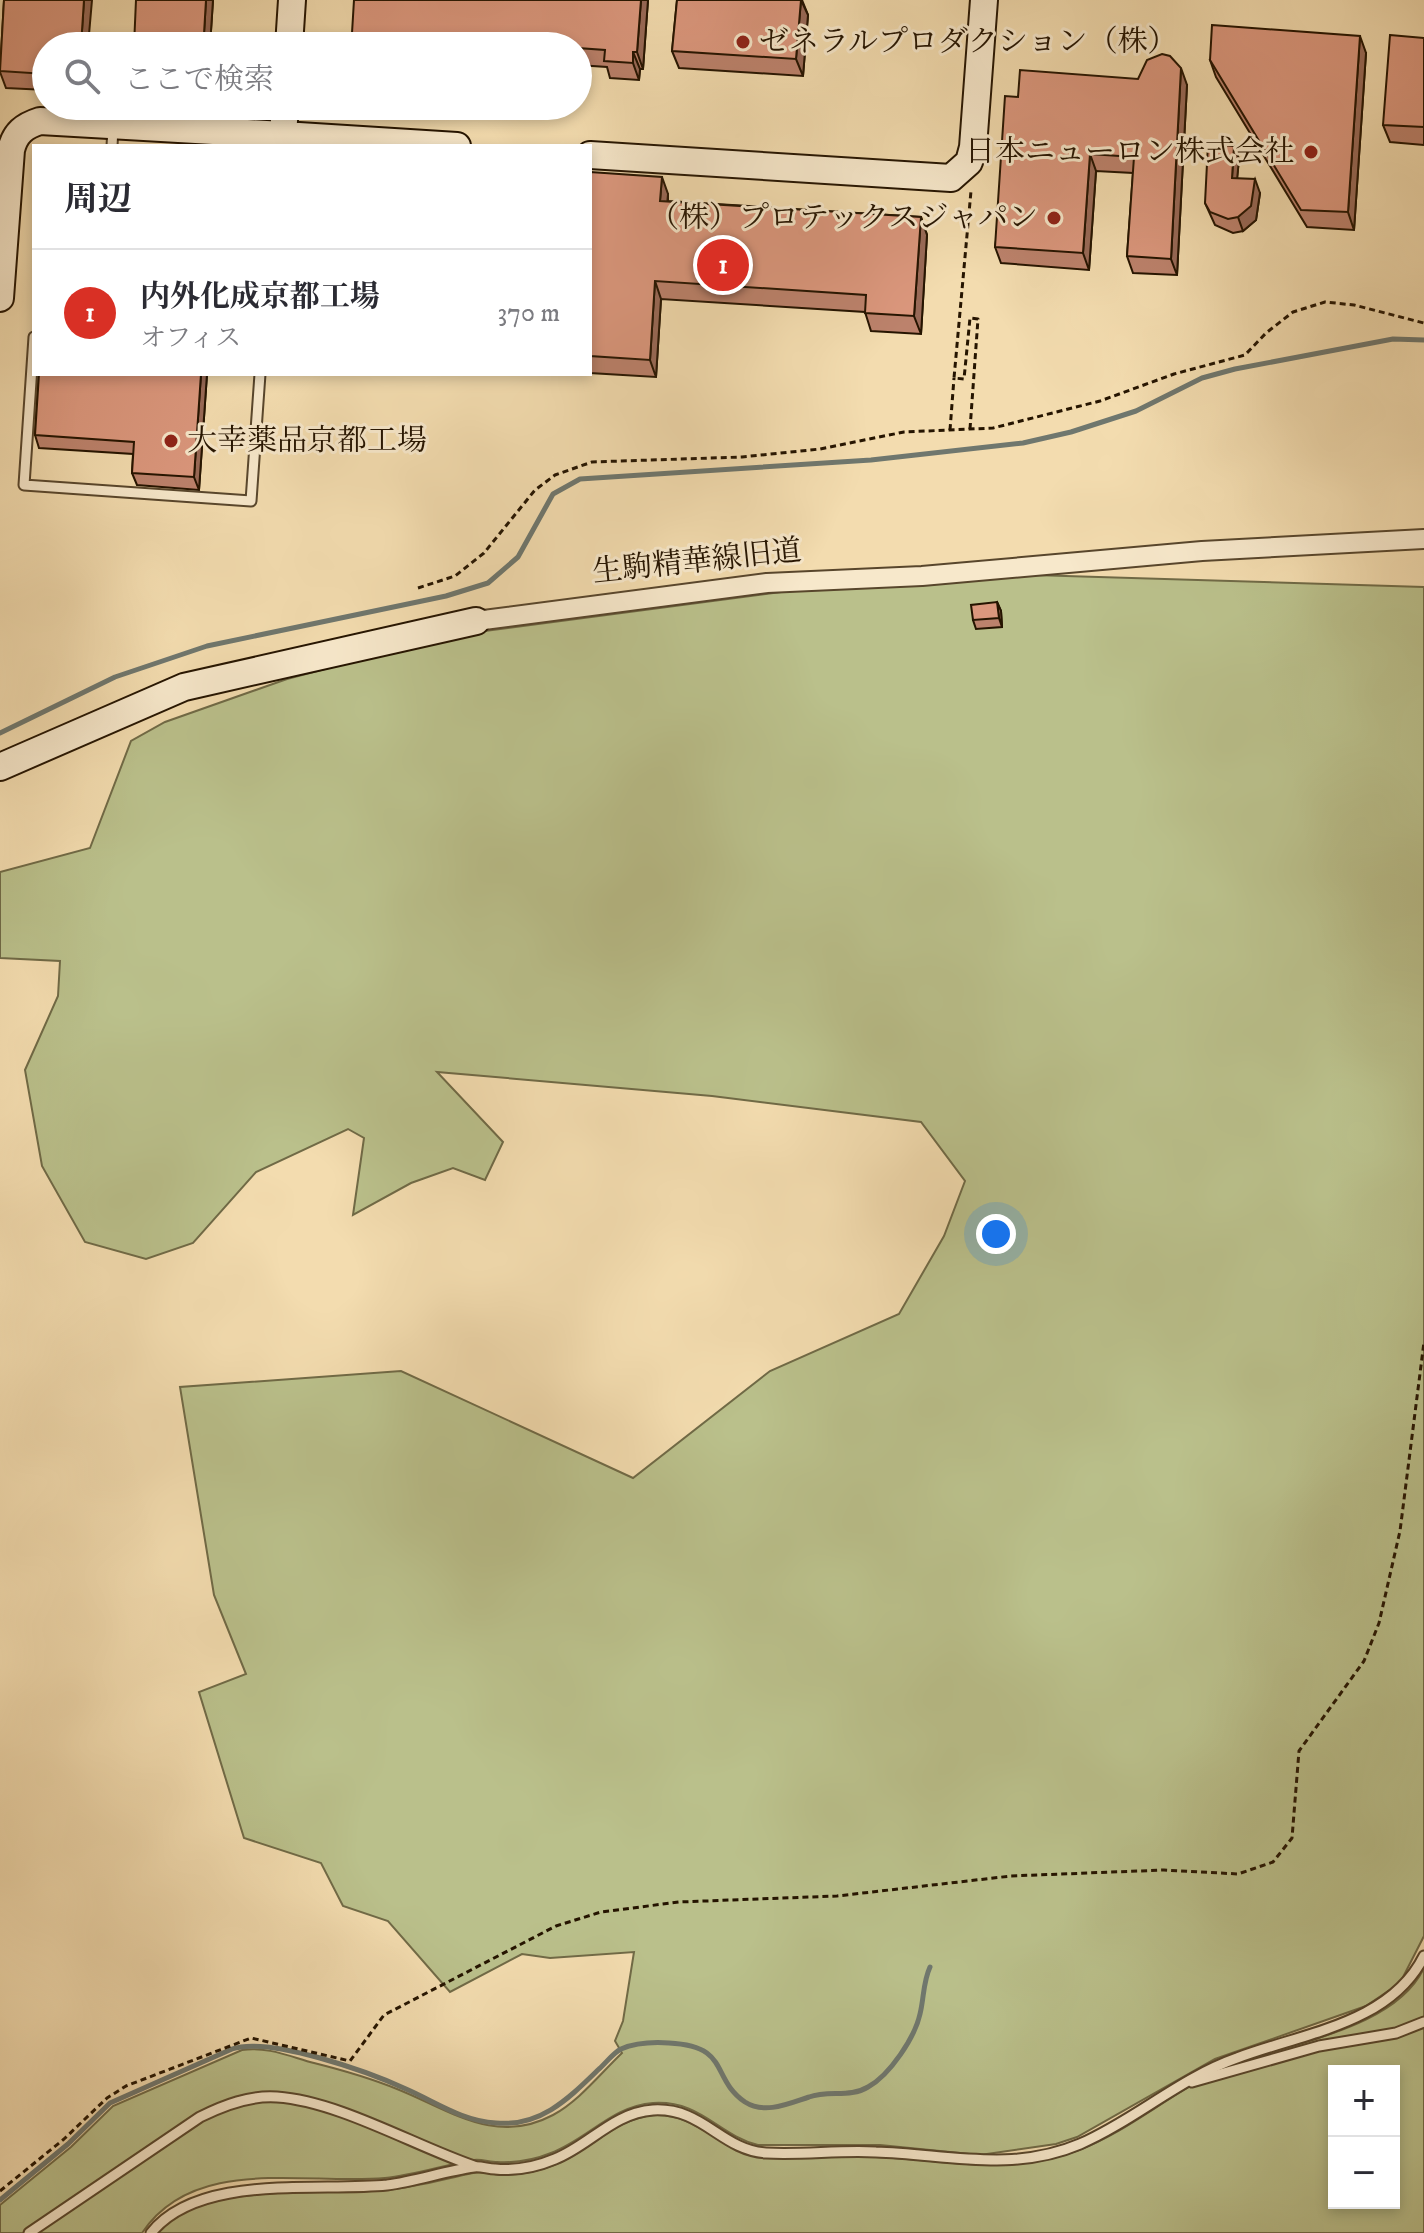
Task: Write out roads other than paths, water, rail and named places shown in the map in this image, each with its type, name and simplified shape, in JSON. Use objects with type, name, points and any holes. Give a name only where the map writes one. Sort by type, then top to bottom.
[{"type":"street","points":[[290,32],[292,0]]},
{"type":"street","points":[[592,155],[944,180],[961,172],[969,162],[973,147],[984,0]]},
{"type":"street","points":[[283,135],[284,120]]},
{"type":"street","points":[[0,298],[14,138],[21,130],[40,121],[112,136],[283,135],[425,144]]},
{"type":"street","name":"生駒精華線旧道","points":[[0,767],[184,687],[476,621],[767,583],[922,576],[1202,551],[1424,539]]},
{"type":"lane","points":[[32,367],[24,485],[251,501],[260,376]]},
{"type":"lane","points":[[29,2233],[200,2117],[218,2108],[276,2096],[313,2104],[476,2166],[508,2169],[540,2164],[572,2151],[617,2120],[654,2110],[694,2117],[736,2145],[756,2152],[880,2152],[999,2162],[1080,2144],[1175,2087],[1228,2061],[1369,2012],[1405,1988],[1424,1956]]},
{"type":"lane","points":[[1175,2087],[1319,2046],[1396,2033],[1424,2022]]},
{"type":"lane","points":[[151,2233],[174,2212],[220,2194],[383,2185],[422,2180],[476,2166]]},
{"type":"waterway","points":[[0,733],[115,677],[207,646],[446,596],[488,583],[518,557],[553,494],[580,479],[871,460],[1023,443],[1071,432],[1136,411],[1202,378],[1235,369],[1393,339],[1424,340]]},
{"type":"waterway","points":[[0,2200],[68,2144],[110,2103],[232,2049],[249,2046],[294,2051],[344,2065],[460,2115],[496,2123],[512,2123],[540,2115],[565,2100],[618,2051],[645,2043],[689,2045],[702,2050],[717,2065],[734,2093],[745,2102],[761,2108],[777,2107],[817,2095],[854,2092],[868,2087],[885,2074],[907,2044],[920,2014],[930,1967]]},
{"type":"place","name":"ゼネラルプロダクション（株）","points":[[743,42]]},
{"type":"place","name":"日本ニューロン株式会社","points":[[1311,152]]},
{"type":"place","name":"（株）プロテックスジャパン","points":[[1054,218]]},
{"type":"place","name":"内外化成京都工場","points":[[723,265]]},
{"type":"place","name":"大幸薬品京都工場","points":[[171,441]]}]
